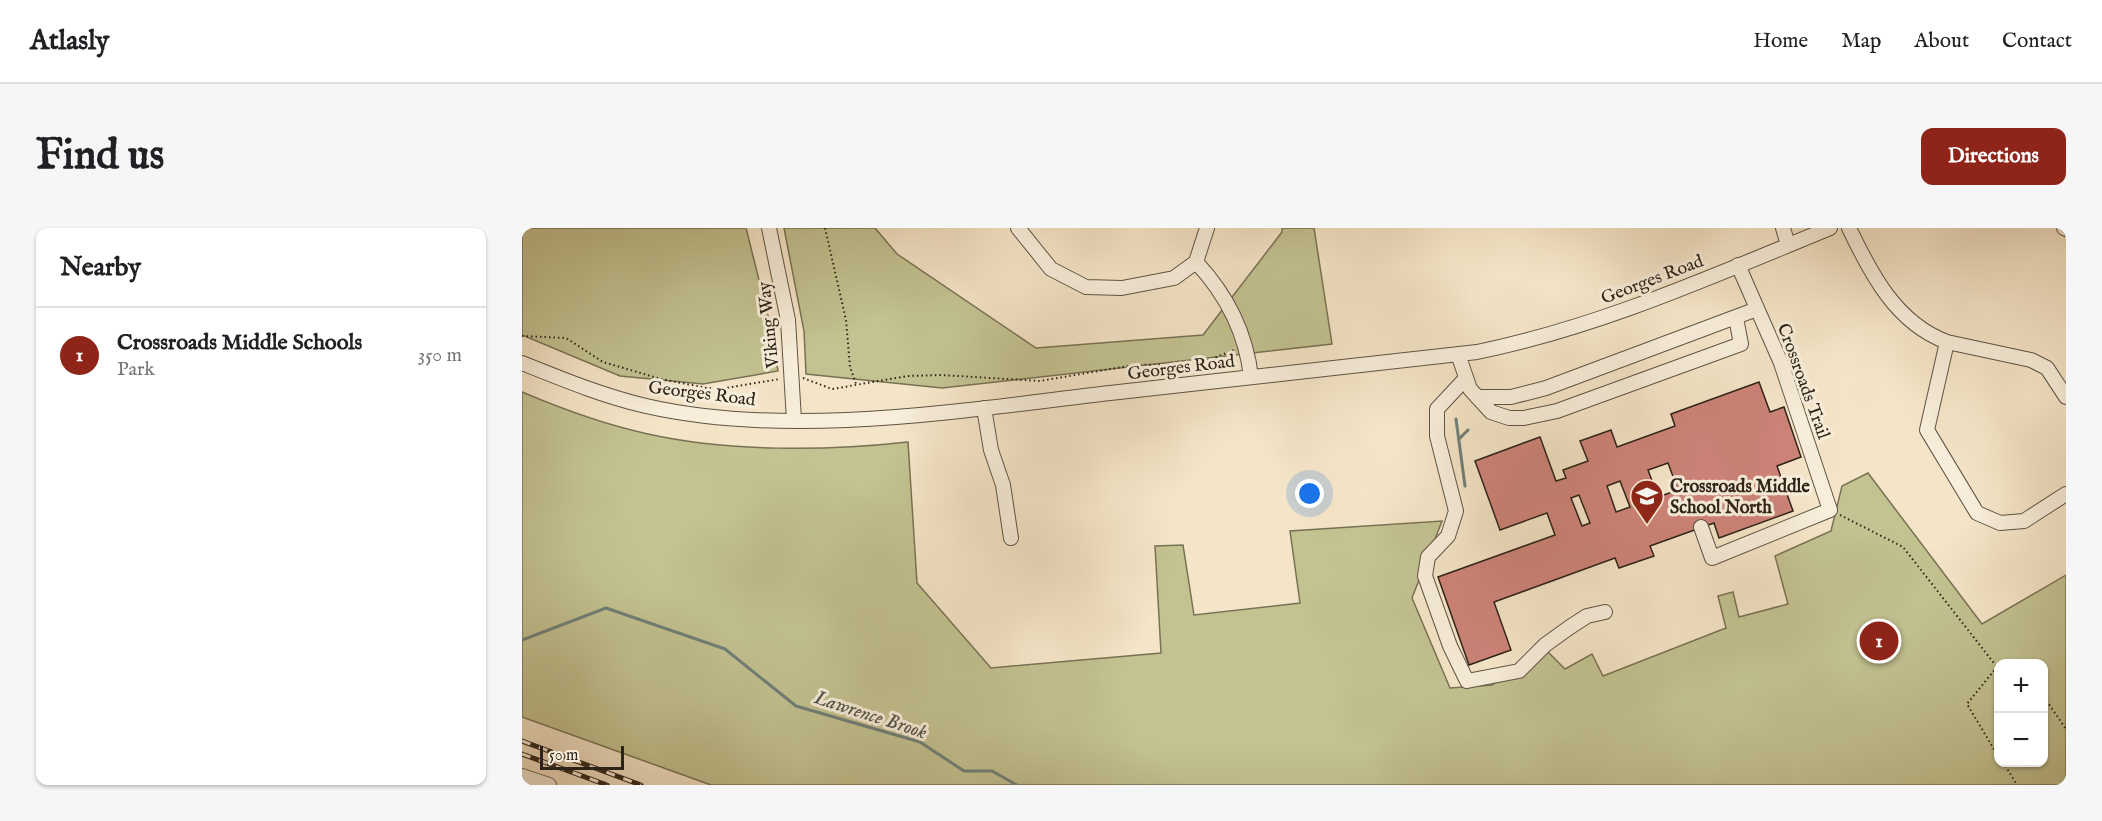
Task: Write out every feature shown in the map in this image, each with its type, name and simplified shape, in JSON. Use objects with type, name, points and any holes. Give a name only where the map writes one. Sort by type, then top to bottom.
[{"type":"street","name":"Viking Way","points":[[769,228],[788,320],[794,420]]},
{"type":"street","points":[[1018,228],[1051,269],[1086,287],[1122,288],[1174,278],[1196,262],[1207,228]]},
{"type":"street","points":[[1783,228],[1788,245]]},
{"type":"street","name":"Georges Road","points":[[522,363],[589,389],[646,406],[730,418],[794,420],[880,417],[984,408],[1458,354],[1531,341],[1645,303],[1830,228]]},
{"type":"street","points":[[1849,228],[1889,299],[1901,315],[1936,338],[1947,342],[2031,360],[2047,368],[2066,397]]},
{"type":"street","points":[[1196,262],[1216,283],[1232,313],[1246,348],[1251,377]]},
{"type":"street","name":"Crossroads Trail","points":[[1738,265],[1781,363],[1830,510]]},
{"type":"street","points":[[1477,397],[1511,398],[1546,388],[1757,309]]},
{"type":"street","points":[[1458,354],[1470,389],[1491,412],[1509,418],[1524,418],[1557,411],[1741,344],[1736,318]]},
{"type":"street","points":[[1947,342],[1927,430],[1977,513],[2000,523],[2024,521],[2066,494]]},
{"type":"street","points":[[1466,378],[1437,410],[1437,436],[1456,511],[1448,536],[1428,557],[1425,576],[1450,646],[1467,681],[1519,671],[1545,645],[1570,627],[1587,616],[1605,612]]},
{"type":"street","points":[[984,408],[991,450],[1003,485],[1011,538]]},
{"type":"street","points":[[1701,527],[1712,558],[1830,510]]},
{"type":"street","points":[[522,776],[549,785]]},
{"type":"path","points":[[825,228],[846,320],[850,367],[855,384]]},
{"type":"path","points":[[522,336],[566,338],[603,362],[661,379],[707,388],[720,389],[783,378]]},
{"type":"path","points":[[801,378],[832,389],[908,376],[940,375],[1040,381],[1134,365],[1199,364],[1234,350]]},
{"type":"path","points":[[1830,510],[1903,547],[1994,663]]},
{"type":"path","points":[[1994,671],[1967,704],[1994,749]]},
{"type":"path","points":[[2048,704],[2066,729]]},
{"type":"path","points":[[2006,767],[2017,785]]},
{"type":"shaded area","points":[[522,228],[746,228],[770,324],[778,371],[703,384],[620,376],[522,335]]},
{"type":"shaded area","points":[[784,228],[875,228],[897,254],[1036,348],[1203,335],[1282,232],[1282,228],[1314,228],[1332,344],[942,388],[806,374],[804,331]]},
{"type":"shaded area","points":[[522,392],[616,426],[679,440],[778,448],[844,447],[908,442],[917,583],[991,668],[1161,653],[1155,546],[1183,545],[1194,615],[1300,603],[1290,531],[1442,521],[1412,598],[1450,688],[1492,685],[1546,650],[1565,669],[1592,654],[1603,676],[1726,628],[1718,596],[1733,592],[1739,617],[1788,604],[1775,556],[1831,531],[1842,486],[1868,473],[1982,624],[2066,575],[2066,785],[711,785],[522,717]]},
{"type":"building","name":"Crossroads Middle School North","points":[[1759,382],[1770,412],[1784,407],[1801,457],[1777,466],[1793,511],[1719,538],[1714,523],[1650,546],[1654,556],[1619,568],[1615,558],[1494,602],[1511,650],[1469,665],[1438,577],[1555,535],[1547,513],[1500,530],[1475,461],[1540,437],[1556,481],[1566,478],[1563,470],[1588,461],[1580,441],[1611,430],[1617,447],[1675,426],[1671,414]],"holes":[[[1668,463],[1678,490],[1658,497],[1648,470]],[[1620,481],[1630,507],[1616,512],[1607,486]],[[1579,495],[1590,523],[1582,526],[1571,498]]]},
{"type":"waterway","points":[[1456,419],[1465,486]]},
{"type":"waterway","points":[[1459,439],[1468,430]]},
{"type":"waterway","name":"Lawrence Brook","points":[[522,640],[606,608],[725,649],[796,706],[920,742],[964,771],[992,771],[1017,785]]},
{"type":"railway","points":[[522,741],[641,785]]},
{"type":"railway","points":[[522,754],[607,785]]},
{"type":"place","name":"Crossroads Middle School North","points":[[1647,525]]},
{"type":"place","name":"Crossroads Middle Schools","points":[[1879,641]]}]
